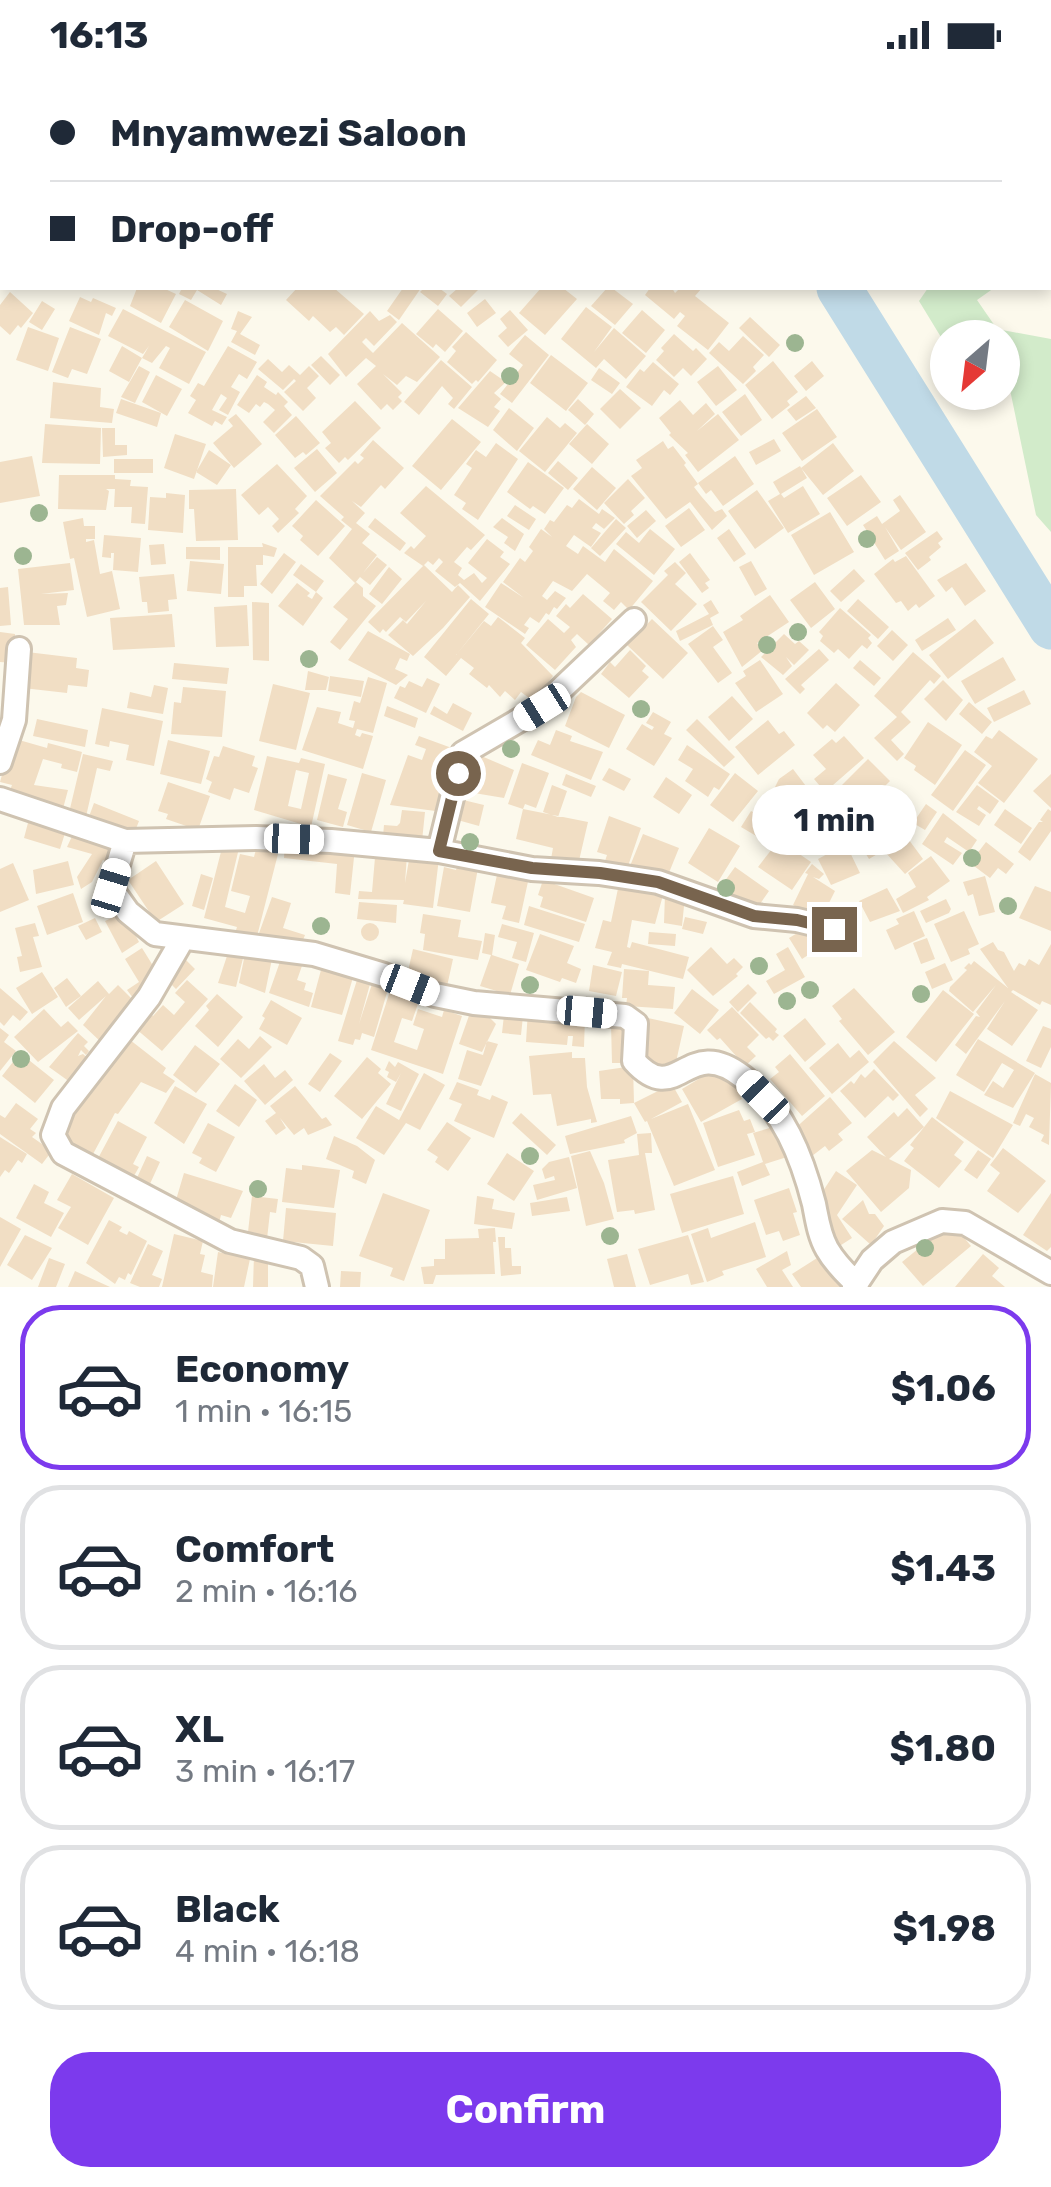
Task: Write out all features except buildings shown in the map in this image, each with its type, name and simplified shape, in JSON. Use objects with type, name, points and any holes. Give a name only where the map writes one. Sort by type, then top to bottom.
[{"type":"street","points":[[439,851],[463,753],[542,707],[634,620]]},
{"type":"street","points":[[0,762],[14,720],[20,649]]},
{"type":"street","points":[[0,799],[125,841],[331,840],[439,851],[532,868],[658,882],[754,916],[834,929]]},
{"type":"street","points":[[125,841],[111,888],[145,928],[155,934],[314,954],[435,995],[474,1003],[625,1016],[636,1024],[634,1062],[655,1078],[668,1079],[700,1061],[719,1063],[743,1076],[779,1116],[798,1149],[824,1246],[856,1286],[872,1260],[893,1242],[942,1221],[964,1223],[1051,1273]]},
{"type":"street","points":[[182,940],[149,997],[63,1108],[53,1135],[64,1153],[230,1241],[302,1258],[312,1266],[317,1287]]},
{"type":"green space","points":[[927,290],[991,290],[977,300],[991,320],[931,320],[919,301]]},
{"type":"green space","points":[[1020,333],[1051,339],[1051,532],[1036,515],[1014,410],[1020,410]]},
{"type":"waterway","points":[[840,290],[1051,627]]},
{"type":"route","points":[[458,773],[439,851],[532,868],[658,882],[754,916],[834,929]]}]
